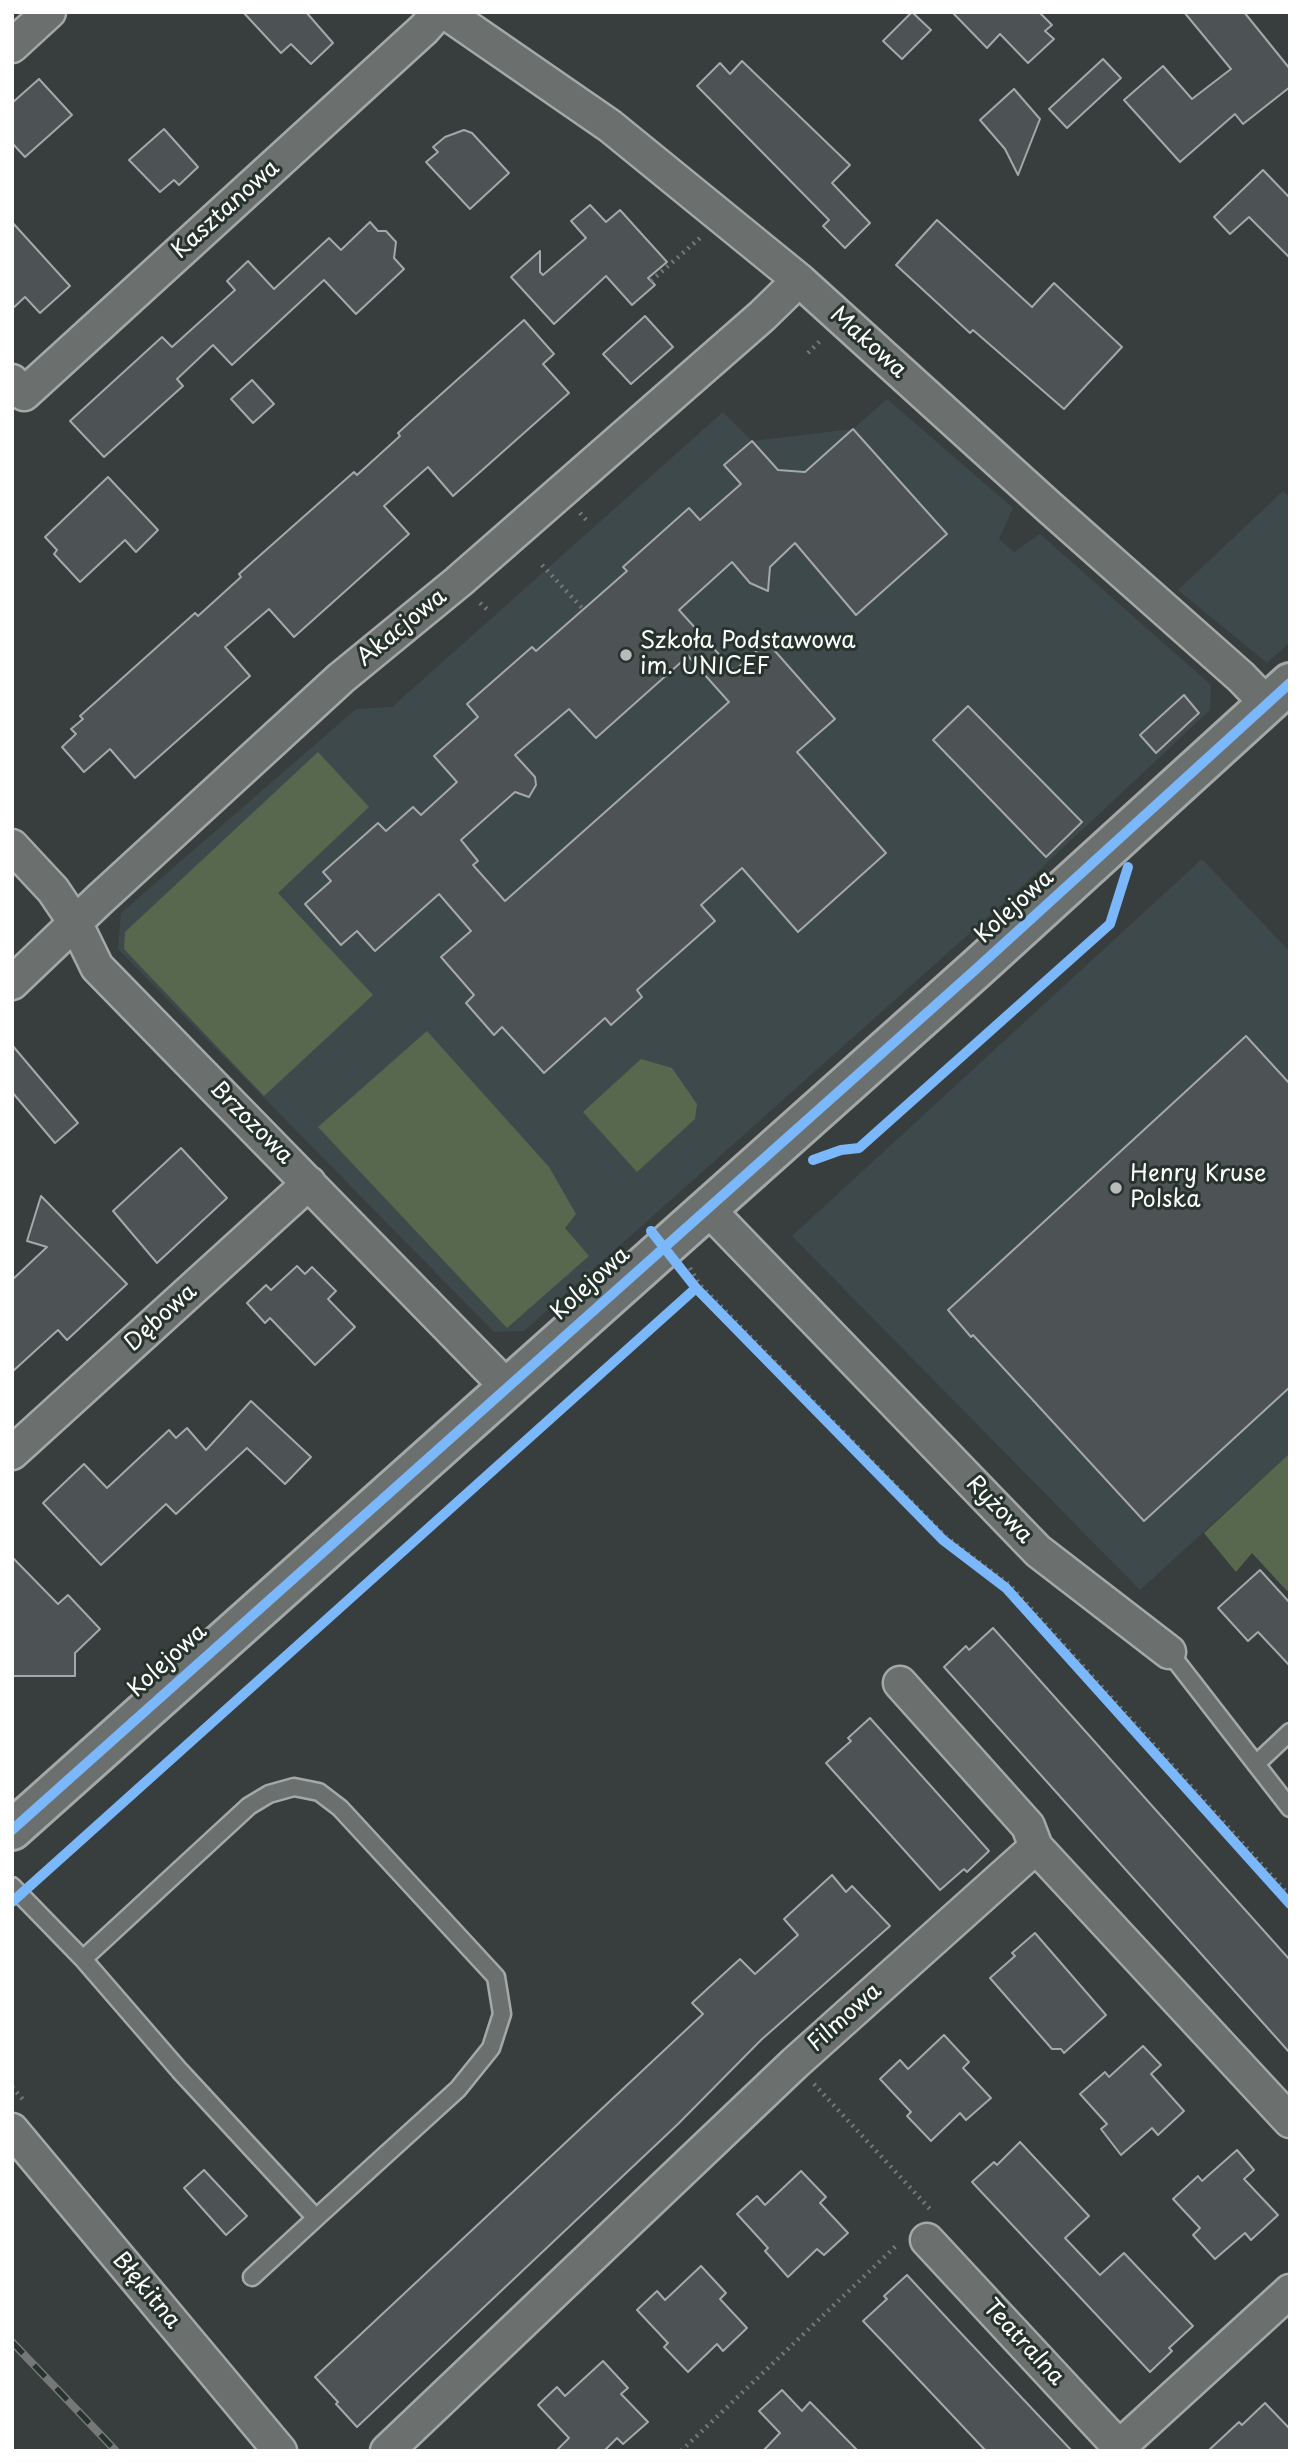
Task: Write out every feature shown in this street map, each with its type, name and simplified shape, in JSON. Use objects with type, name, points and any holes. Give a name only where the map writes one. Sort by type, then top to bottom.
[{"type":"street","points":[[12,46],[49,12]]},
{"type":"street","name":"Kasztanowa","points":[[12,381],[24,394],[414,38],[439,12]]},
{"type":"street","name":"Makowa","points":[[445,12],[610,126],[799,280],[1241,677],[1278,694]]},
{"type":"street","name":"Akacjowa","points":[[12,983],[341,678],[453,586],[762,316],[799,280]]},
{"type":"street","name":"Kolejowa","points":[[12,1830],[1079,877],[1278,694]]},
{"type":"street","name":"Brzozowa","points":[[12,846],[53,890],[76,925],[97,967],[507,1387]]},
{"type":"street","name":"Dębowa","points":[[12,1453],[309,1182]]},
{"type":"street","name":"Ryżowa","points":[[708,1209],[1038,1551],[1169,1652]]},
{"type":"street","points":[[900,1683],[1028,1826],[1036,1847],[1290,2121]]},
{"type":"street","name":"Filmowa","points":[[387,2451],[795,2063],[1036,1847]]},
{"type":"street","name":"Błękitna","points":[[12,2130],[281,2451]]},
{"type":"street","name":"Teatralna","points":[[920,2230],[1121,2449],[1290,2291]]},
{"type":"lane","name":"Ryżowa","points":[[1169,1652],[1290,1808]]},
{"type":"lane","points":[[1256,1764],[1290,1732]]},
{"type":"lane","points":[[83,1959],[248,1806],[269,1794],[295,1787],[319,1792],[340,1808],[496,1977],[502,2014],[491,2048],[458,2089],[252,2277]]},
{"type":"lane","points":[[12,1886],[83,1959],[180,2071],[316,2218]]},
{"type":"path","points":[[651,281],[708,231]]},
{"type":"path","points":[[542,565],[583,609]]},
{"type":"path","points":[[664,1247],[696,1288],[943,1540],[1006,1588],[1290,1904]]},
{"type":"path","points":[[693,1273],[699,1284],[946,1537],[1010,1585],[1290,1896]]},
{"type":"path","points":[[686,1297],[696,1288]]},
{"type":"path","points":[[685,2449],[920,2230],[795,2063]]},
{"type":"shaded area","points":[[887,399],[1013,508],[999,539],[1014,552],[1040,534],[1211,685],[1210,710],[1017,891],[524,1331],[494,1332],[118,949],[121,913],[356,709],[392,707],[723,412],[752,441],[853,429]]},
{"type":"shaded area","points":[[1283,491],[1290,498],[1290,642],[1267,663],[1178,590]]},
{"type":"shaded area","points":[[1202,859],[1290,952],[1290,1453],[1140,1590],[792,1236]]},
{"type":"green space","points":[[318,752],[369,807],[278,893],[373,995],[264,1096],[124,949],[125,932]]},
{"type":"green space","points":[[427,1031],[549,1167],[576,1214],[565,1228],[589,1256],[507,1328],[318,1127]]},
{"type":"green space","points":[[641,1059],[672,1068],[697,1104],[695,1119],[637,1172],[583,1112]]},
{"type":"green space","points":[[1290,1453],[1290,1589],[1287,1591],[1252,1553],[1236,1572],[1204,1533]]},
{"type":"building","points":[[243,12],[306,12],[333,43],[311,64],[291,44],[281,53]]},
{"type":"building","points":[[912,12],[931,30],[902,59],[883,41]]},
{"type":"building","points":[[952,12],[1039,12],[1052,25],[1045,31],[1054,39],[1028,63],[1000,34],[987,48]]},
{"type":"building","points":[[1184,12],[1244,12],[1290,69],[1290,87],[1243,124],[1235,114],[1180,162],[1124,100],[1163,66],[1192,99],[1231,69]]},
{"type":"building","points":[[1103,59],[1121,78],[1067,128],[1049,109]]},
{"type":"building","points":[[742,61],[850,165],[832,183],[870,223],[845,248],[823,226],[829,220],[697,86],[720,63],[730,74]]},
{"type":"building","points":[[39,79],[72,115],[25,157],[12,143],[12,103]]},
{"type":"building","points":[[1014,89],[1040,119],[1018,175],[1005,149],[980,120]]},
{"type":"building","points":[[164,129],[198,167],[179,185],[174,180],[160,192],[129,160]]},
{"type":"building","points":[[464,130],[472,133],[509,173],[470,209],[426,162],[438,152],[433,147],[445,137]]},
{"type":"building","points":[[1263,170],[1290,198],[1290,258],[1249,217],[1230,234],[1214,217]]},
{"type":"building","points":[[590,205],[606,222],[620,210],[667,262],[648,278],[655,285],[632,305],[606,276],[554,324],[511,277],[540,251],[540,272],[543,275],[586,238],[571,221]]},
{"type":"building","points":[[937,220],[1032,307],[1054,283],[1122,347],[1064,409],[973,330],[970,333],[896,265]]},
{"type":"building","points":[[12,222],[70,286],[40,313],[25,297],[12,309]]},
{"type":"building","points":[[370,222],[378,231],[386,231],[396,242],[394,258],[404,269],[356,314],[324,280],[232,365],[213,345],[177,379],[183,386],[104,457],[70,421],[162,337],[172,347],[235,290],[227,281],[248,261],[274,289],[329,238],[341,250]]},
{"type":"building","points":[[645,316],[673,347],[631,384],[603,354]]},
{"type":"building","points":[[524,320],[554,354],[543,364],[569,393],[453,496],[428,467],[384,506],[409,534],[294,637],[269,609],[225,647],[250,676],[135,778],[110,749],[84,772],[62,747],[76,734],[71,729],[83,719],[80,716],[195,613],[198,616],[241,577],[239,574],[354,472],[357,475],[400,436],[398,433]]},
{"type":"building","points":[[252,380],[274,404],[253,423],[231,399]]},
{"type":"building","points":[[853,429],[947,534],[856,615],[795,543],[770,567],[768,591],[750,583],[732,562],[679,610],[734,671],[767,642],[835,719],[797,752],[886,853],[798,932],[742,868],[701,905],[715,921],[637,990],[642,997],[611,1025],[605,1018],[544,1073],[502,1027],[494,1035],[466,1003],[474,995],[441,957],[471,931],[439,894],[375,951],[357,931],[341,945],[305,904],[331,881],[323,872],[378,823],[386,831],[413,807],[421,815],[457,782],[434,756],[478,717],[467,704],[532,647],[536,651],[627,571],[623,567],[689,508],[700,520],[741,484],[724,465],[752,441],[778,470],[805,472]],"holes":[[[688,656],[729,702],[505,901],[473,865],[478,861],[461,840],[515,792],[529,797],[536,785],[535,777],[515,755],[569,709],[596,738]]]},
{"type":"building","points":[[108,477],[158,530],[136,552],[125,540],[80,582],[54,554],[57,550],[45,537]]},
{"type":"building","points":[[1184,695],[1199,713],[1156,753],[1140,735]]},
{"type":"building","points":[[968,706],[1082,822],[1046,857],[933,740]]},
{"type":"building","points":[[1246,1036],[1290,1084],[1290,1387],[1144,1521],[948,1310]]},
{"type":"building","points":[[12,1045],[78,1123],[55,1143],[12,1092]]},
{"type":"building","points":[[181,1148],[227,1198],[157,1263],[113,1211]]},
{"type":"building","points":[[41,1196],[127,1284],[67,1340],[58,1330],[12,1372],[12,1280],[47,1247],[27,1241]]},
{"type":"building","points":[[297,1266],[305,1274],[312,1267],[336,1291],[328,1299],[355,1327],[315,1365],[270,1318],[265,1323],[247,1303],[266,1285],[271,1290]]},
{"type":"building","points":[[251,1401],[311,1457],[285,1484],[247,1448],[176,1514],[166,1504],[101,1565],[43,1503],[84,1464],[107,1488],[169,1430],[176,1438],[187,1428],[206,1450]]},
{"type":"building","points":[[12,1557],[58,1604],[68,1595],[100,1629],[75,1653],[75,1676],[12,1676]]},
{"type":"building","points":[[1260,1570],[1290,1603],[1290,1666],[1258,1632],[1248,1641],[1218,1608]]},
{"type":"building","points":[[993,1628],[1290,1960],[1290,2053],[944,1667],[966,1646],[969,1650]]},
{"type":"building","points":[[870,1718],[989,1851],[967,1872],[964,1869],[940,1890],[826,1763],[851,1741],[848,1738]]},
{"type":"building","points":[[832,1875],[846,1892],[852,1886],[890,1926],[761,2040],[678,2124],[357,2427],[315,2377],[703,2014],[692,2003],[717,1980],[740,1959],[755,1974],[798,1935],[784,1919]]},
{"type":"building","points":[[1035,1933],[1106,2015],[1064,2053],[1061,2049],[1052,2049],[990,1978],[1015,1956],[1012,1953]]},
{"type":"building","points":[[944,2035],[969,2062],[963,2068],[991,2098],[966,2120],[960,2113],[931,2141],[907,2116],[911,2112],[880,2079],[900,2060],[908,2069]]},
{"type":"building","points":[[1143,2046],[1161,2065],[1151,2074],[1184,2111],[1158,2135],[1152,2128],[1121,2155],[1101,2129],[1107,2124],[1080,2094],[1105,2072],[1109,2077]]},
{"type":"building","points":[[1020,2142],[1089,2216],[1065,2238],[1100,2275],[1124,2253],[1193,2326],[1169,2348],[1172,2351],[1150,2372],[972,2182],[994,2162],[997,2165]]},
{"type":"building","points":[[1237,2150],[1254,2170],[1244,2179],[1278,2215],[1251,2240],[1245,2233],[1215,2259],[1193,2235],[1200,2228],[1173,2199],[1198,2176],[1202,2181]]},
{"type":"building","points":[[204,2170],[247,2216],[226,2235],[184,2188]]},
{"type":"building","points":[[801,2171],[826,2197],[820,2203],[848,2233],[824,2255],[817,2249],[788,2277],[765,2251],[768,2248],[737,2214],[757,2196],[765,2205]]},
{"type":"building","points":[[701,2266],[726,2293],[720,2299],[747,2328],[723,2351],[717,2344],[688,2372],[664,2347],[668,2343],[637,2310],[657,2291],[665,2300]]},
{"type":"building","points":[[907,2275],[1072,2451],[986,2451],[863,2321],[887,2299],[884,2296]]},
{"type":"building","points":[[603,2361],[628,2388],[621,2394],[648,2422],[623,2444],[617,2438],[604,2451],[556,2451],[569,2438],[538,2405],[557,2387],[565,2396]]},
{"type":"building","points":[[782,2390],[802,2411],[810,2402],[858,2451],[763,2451],[780,2433],[759,2411]]},
{"type":"building","points":[[1265,2403],[1290,2429],[1290,2451],[1208,2451],[1239,2422],[1242,2425]]},
{"type":"railway","points":[[12,2342],[116,2451]]},
{"type":"cycle path","points":[[12,1830],[975,970],[1290,683]]},
{"type":"cycle path","points":[[813,1160],[841,1150],[859,1148],[1110,924],[1128,867]]},
{"type":"cycle path","points":[[651,1231],[696,1288],[943,1540],[1006,1588],[1290,1904]]},
{"type":"cycle path","points":[[12,1902],[696,1288]]},
{"type":"place","name":"Szkoła Podstawowa im. UNICEF","points":[[626,655]]},
{"type":"place","name":"Henry Kruse Polska","points":[[1116,1188]]}]
